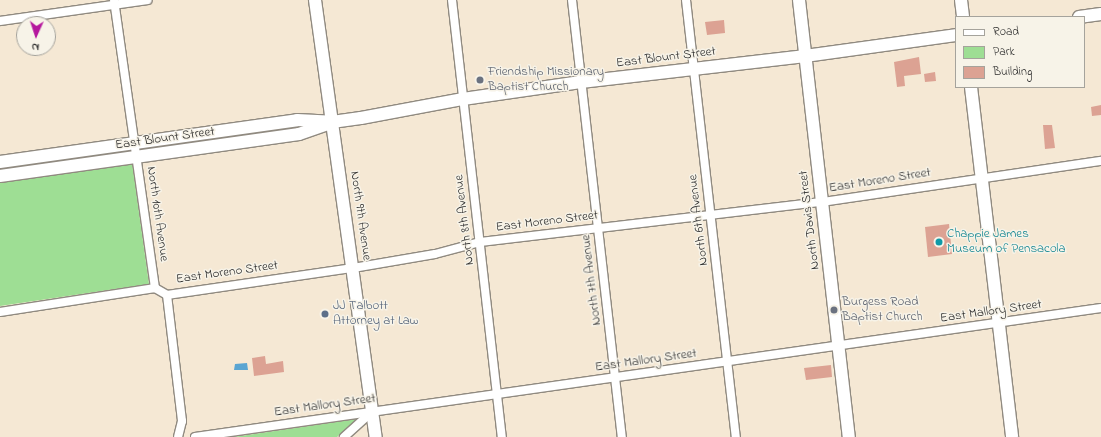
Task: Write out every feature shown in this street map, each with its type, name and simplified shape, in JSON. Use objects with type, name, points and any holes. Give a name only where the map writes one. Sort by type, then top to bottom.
[{"type":"street","points":[[0,21],[114,2],[148,0]]},
{"type":"street","name":"North 9th Avenue","points":[[315,0],[376,437]]},
{"type":"street","name":"North 8th Avenue","points":[[452,0],[502,437]]},
{"type":"street","name":"North 7th Avenue","points":[[572,0],[622,437]]},
{"type":"street","name":"North 6th Avenue","points":[[686,0],[736,437]]},
{"type":"street","name":"North Davis Street","points":[[799,0],[849,437]]},
{"type":"street","points":[[961,0],[963,16]]},
{"type":"street","name":"North 10th Avenue","points":[[114,2],[155,288]]},
{"type":"street","points":[[1085,16],[1101,14]]},
{"type":"street","name":"East Blount Street","points":[[0,176],[299,134],[332,122],[411,110],[463,99],[581,82],[805,56],[955,35]]},
{"type":"street","points":[[971,88],[1012,437]]},
{"type":"street","name":"East Blount Street","points":[[0,162],[297,120],[332,122]]},
{"type":"street","name":"East Moreno Street","points":[[155,288],[166,294],[353,268],[435,254],[480,242],[822,202],[982,177],[1101,161]]},
{"type":"street","points":[[0,312],[155,288]]},
{"type":"street","points":[[166,294],[182,421],[178,437]]},
{"type":"street","name":"East Mallory Street","points":[[194,437],[1101,308]]},
{"type":"street","points":[[344,437],[373,412]]},
{"type":"green space","points":[[132,162],[149,284],[0,306],[0,181]]},
{"type":"green space","points":[[357,419],[337,437],[233,437]]},
{"type":"water","points":[[247,363],[248,370],[234,370],[235,364]]},
{"type":"building","points":[[724,20],[725,33],[707,35],[705,22]]},
{"type":"building","points":[[919,57],[921,74],[904,76],[905,86],[897,87],[894,62]]},
{"type":"building","points":[[935,72],[936,81],[925,82],[924,74]]},
{"type":"building","points":[[1101,105],[1101,115],[1092,116],[1091,107]]},
{"type":"building","points":[[1043,125],[1052,125],[1055,148],[1045,149]]},
{"type":"building","name":"Chappie James Museum of Pensacola","points":[[949,224],[952,254],[928,257],[925,227]]},
{"type":"building","points":[[265,356],[266,364],[283,361],[284,372],[254,376],[252,358]]},
{"type":"building","points":[[831,365],[832,377],[806,380],[804,368]]},
{"type":"place","name":"Friendship Missionary Baptist Church","points":[[480,80]]},
{"type":"place","name":"Chappie James Museum of Pensacola","points":[[939,242]]},
{"type":"place","name":"Burgess Road Baptist Church","points":[[834,310]]},
{"type":"place","name":"JJ Talbott Attorney at Law","points":[[325,314]]}]
